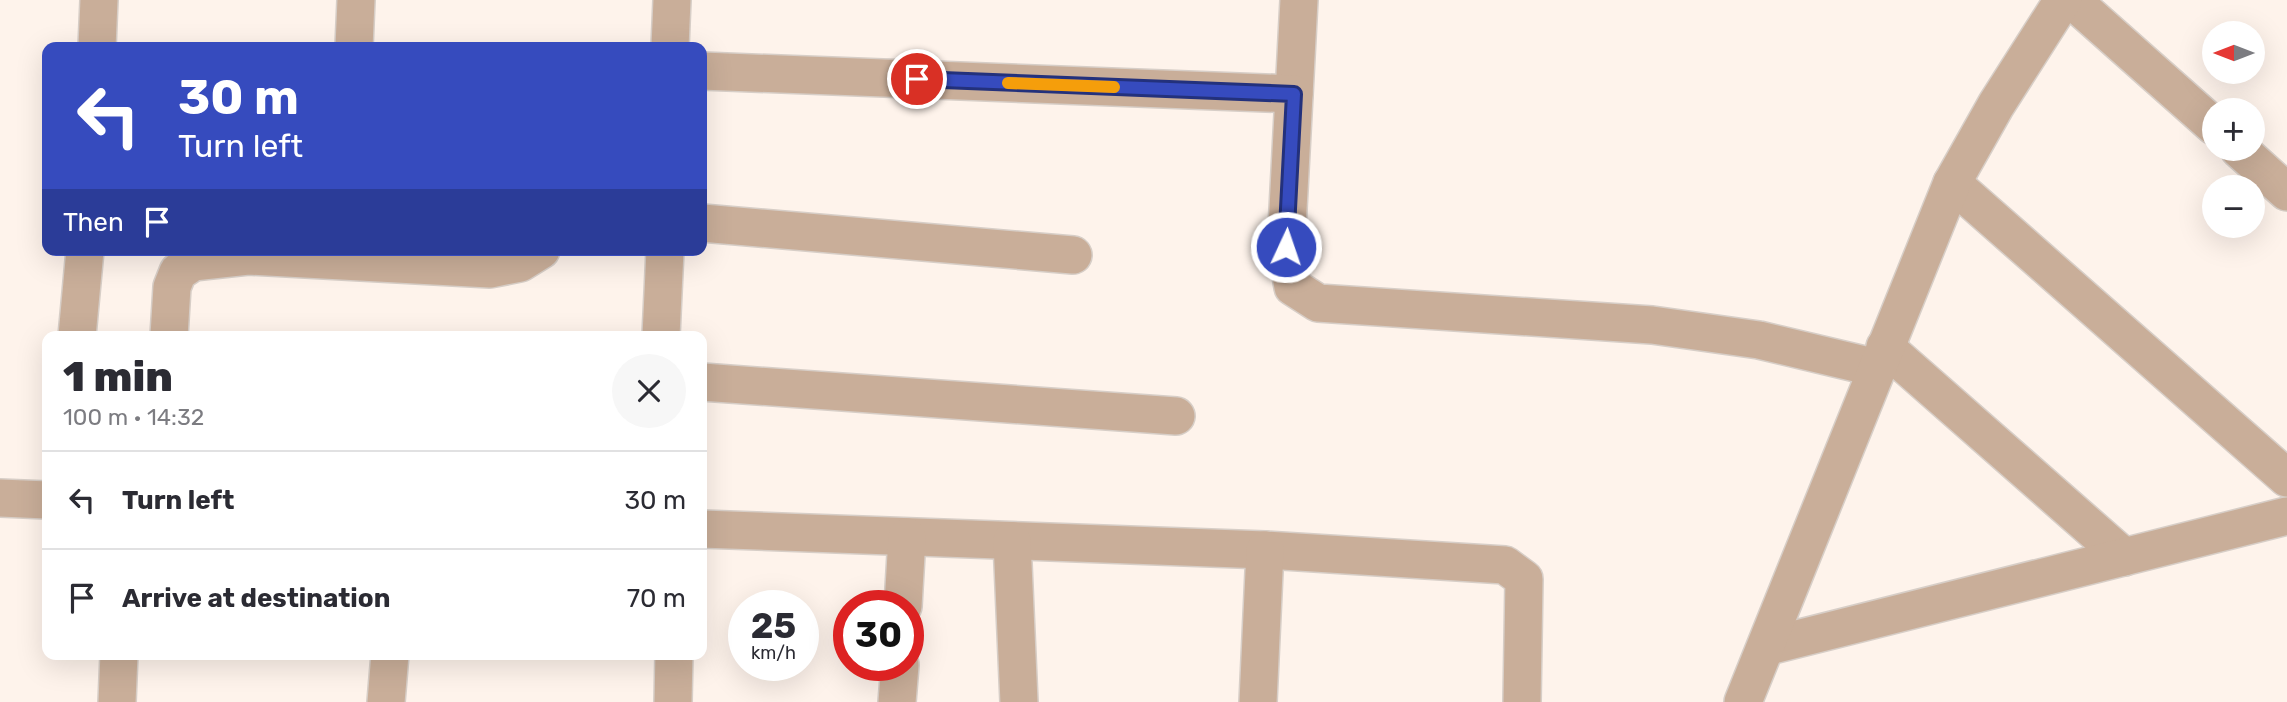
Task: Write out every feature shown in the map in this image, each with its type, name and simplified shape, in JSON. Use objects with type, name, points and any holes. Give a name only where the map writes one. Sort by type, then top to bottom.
[{"type":"street","points":[[97,42],[99,0]]},
{"type":"street","points":[[354,42],[356,0]]},
{"type":"street","points":[[670,42],[672,0]]},
{"type":"street","points":[[1299,0],[1286,247],[1293,286],[1318,303],[1664,326],[1881,357],[2124,557]]},
{"type":"street","points":[[1743,702],[1769,646],[1952,183],[1996,105],[2063,0]]},
{"type":"street","points":[[2071,0],[2202,115]]},
{"type":"street","points":[[707,71],[1294,94]]},
{"type":"street","points":[[2253,161],[2287,191]]},
{"type":"street","points":[[1952,183],[2287,478]]},
{"type":"street","points":[[707,222],[1073,255]]},
{"type":"street","points":[[77,331],[84,256]]},
{"type":"street","points":[[169,331],[172,286],[183,256],[248,256],[490,269],[520,263],[531,256]]},
{"type":"street","points":[[661,331],[665,256]]},
{"type":"street","points":[[707,382],[1176,416]]},
{"type":"street","points":[[0,498],[42,500]]},
{"type":"street","points":[[1769,646],[2287,516]]},
{"type":"street","points":[[707,529],[1265,550],[1505,565],[1524,579],[1522,702]]},
{"type":"street","points":[[904,590],[907,537]]},
{"type":"street","points":[[1013,541],[1019,702]]},
{"type":"street","points":[[1258,702],[1265,550]]},
{"type":"street","points":[[117,702],[119,660]]},
{"type":"street","points":[[386,702],[390,660]]},
{"type":"street","points":[[673,702],[674,660]]},
{"type":"street","points":[[897,702],[899,681]]},
{"type":"slow traffic","points":[[1008,83],[1114,87]]},
{"type":"route","points":[[917,79],[1294,94],[1286,247]]}]
